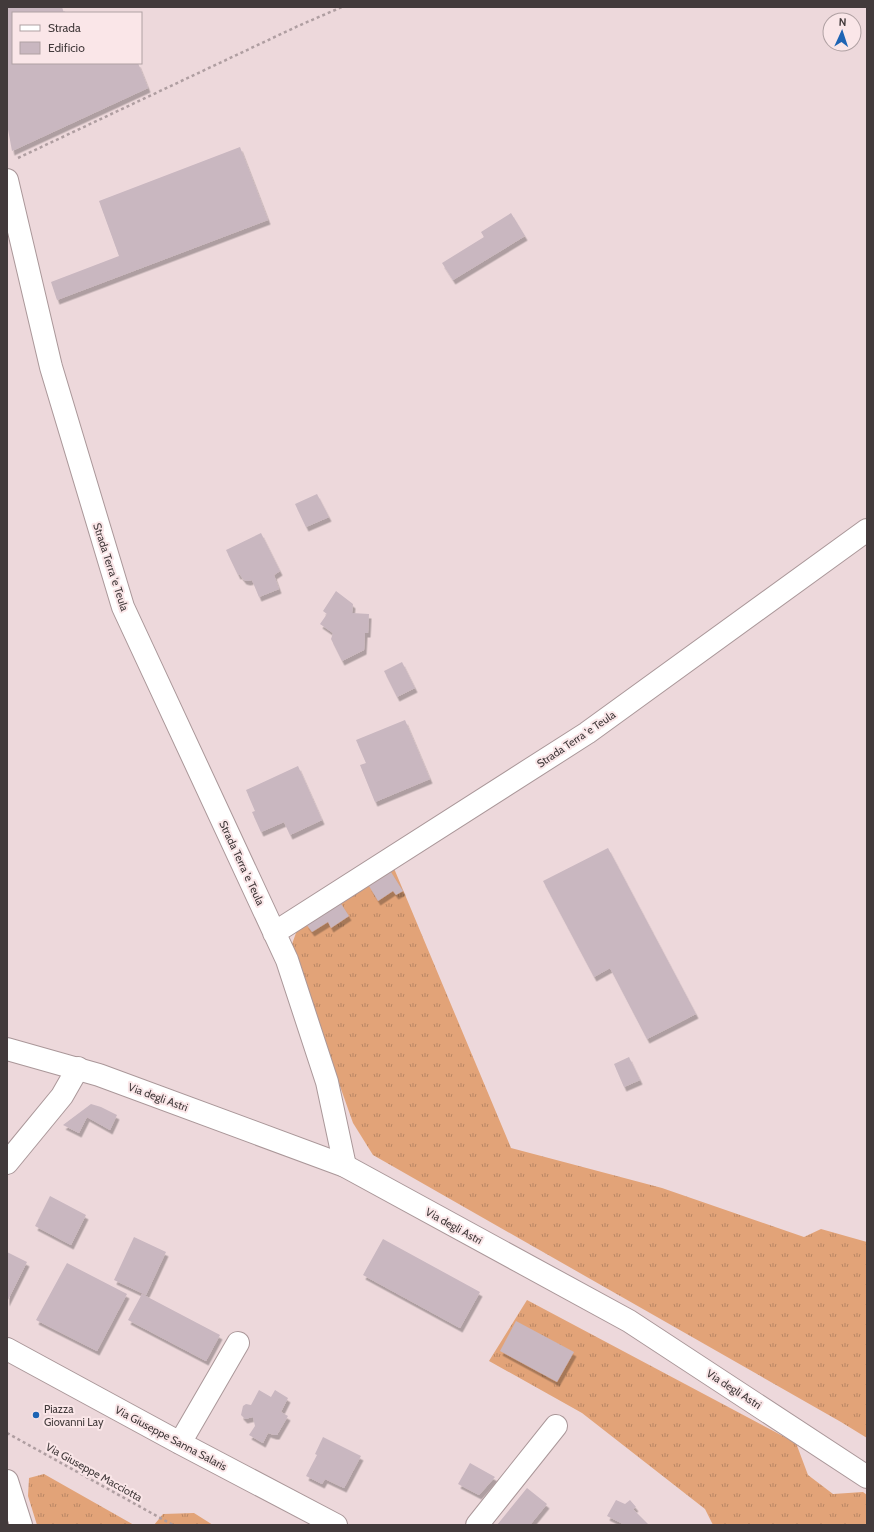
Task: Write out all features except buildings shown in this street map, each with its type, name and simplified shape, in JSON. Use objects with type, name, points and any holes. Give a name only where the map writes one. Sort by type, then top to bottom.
[{"type":"street","name":"Strada Terra 'e Teula","points":[[10,170],[51,367],[123,607],[287,960],[327,1082],[345,1166]]},
{"type":"street","name":"Strada Terra 'e Teula","points":[[274,933],[587,733],[867,530]]},
{"type":"street","name":"Via degli Astri","points":[[7,1049],[78,1068],[107,1078],[345,1166],[629,1320],[866,1476]]},
{"type":"street","points":[[7,1163],[62,1096],[78,1068]]},
{"type":"street","points":[[180,1443],[238,1342]]},
{"type":"street","name":"Via Giuseppe Sanna Salaris","points":[[7,1349],[180,1443],[336,1525]]},
{"type":"street","points":[[477,1525],[556,1426]]},
{"type":"street","points":[[7,1481],[20,1525]]},
{"type":"path","points":[[10,170],[298,26],[342,7]]},
{"type":"path","name":"Via Giuseppe Macciotta","points":[[7,1433],[173,1525]]},
{"type":"green space","points":[[393,866],[511,1148],[662,1188],[804,1237],[821,1229],[867,1242],[867,1438],[373,1155],[353,1123],[291,947],[297,930]]},
{"type":"green space","points":[[527,1300],[796,1443],[808,1475],[833,1494],[863,1492],[867,1495],[867,1525],[713,1525],[705,1509],[582,1413],[489,1361]]},
{"type":"green space","points":[[44,1474],[134,1525],[37,1525],[28,1496],[29,1478]]},
{"type":"green space","points":[[194,1513],[213,1525],[154,1525],[163,1514]]},
{"type":"place","name":"Piazza Giovanni Lay","points":[[36,1415]]}]
